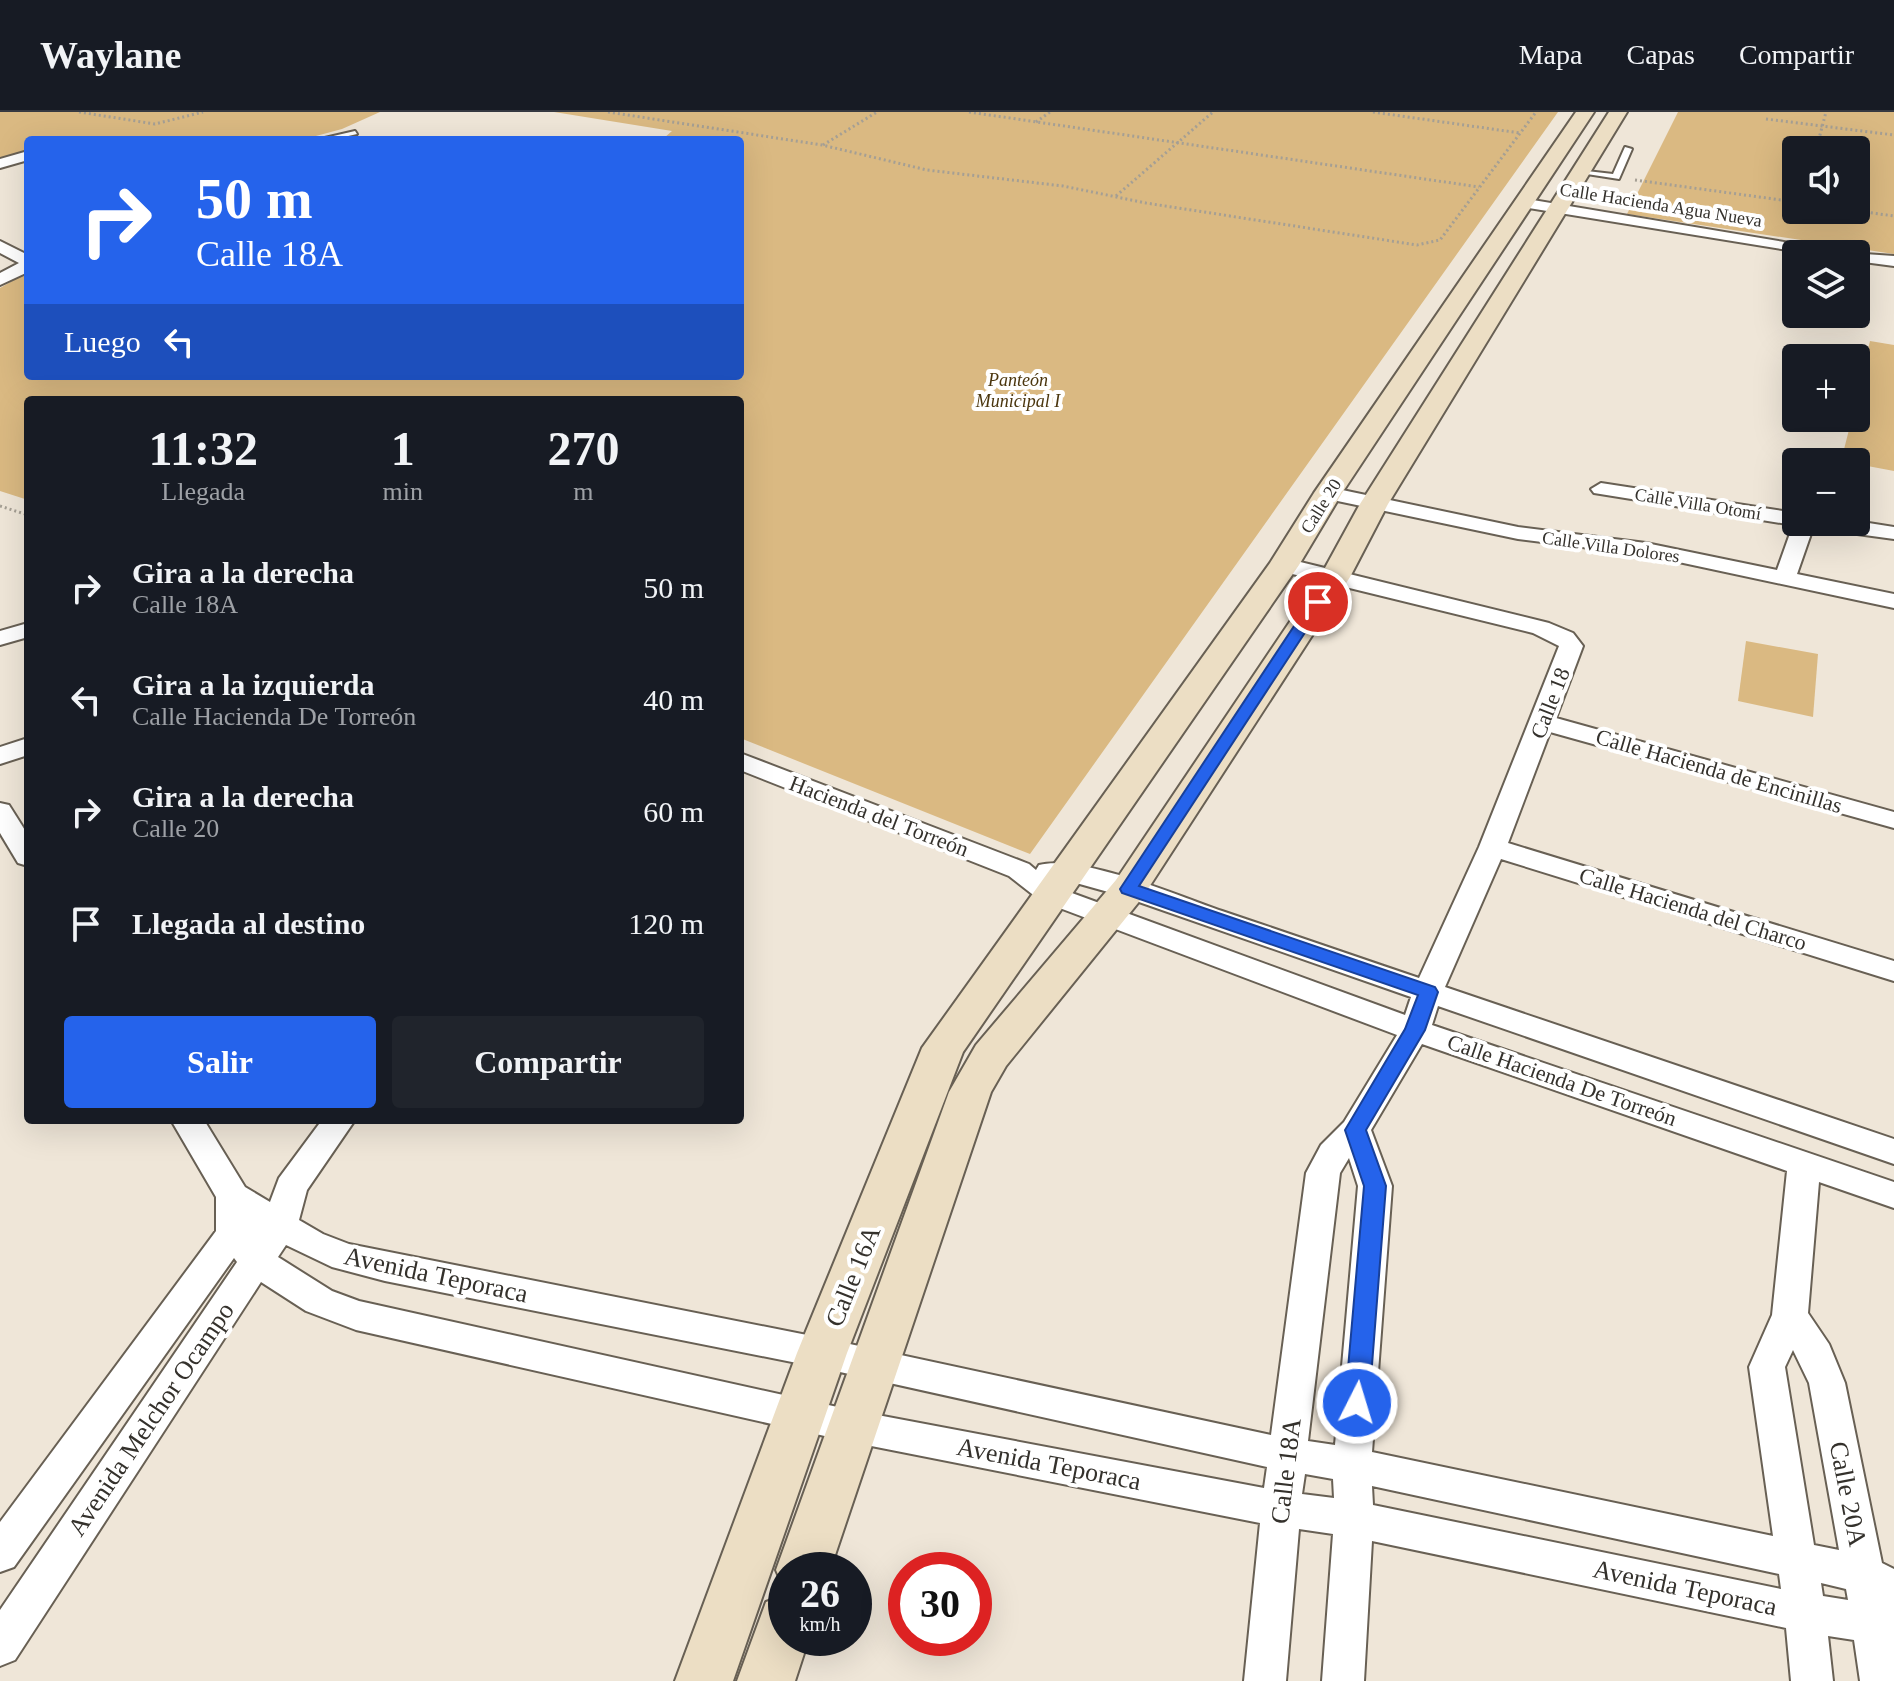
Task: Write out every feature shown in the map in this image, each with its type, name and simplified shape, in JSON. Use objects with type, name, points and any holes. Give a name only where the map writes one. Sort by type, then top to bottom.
[{"type":"main road","name":"Calle 20","points":[[1046,879],[1197,690],[1284,565],[1442,321],[1585,112]]},
{"type":"main road","name":"Calle 20","points":[[1119,902],[1335,577],[1374,504],[1618,112]]},
{"type":"main road","points":[[1566,139],[1598,143]]},
{"type":"main road","points":[[1442,321],[1484,330]]},
{"type":"main road","points":[[1197,690],[1250,705]]},
{"type":"main road","name":"Calle 16A","points":[[704,1681],[822,1353],[943,1048],[1046,879]]},
{"type":"main road","name":"Calle 16A","points":[[809,1552],[970,1092],[1009,1032],[1119,902]]},
{"type":"main road","points":[[766,1681],[774,1656]]},
{"type":"street","points":[[0,164],[24,156]]},
{"type":"street","name":"Calle Hacienda Agua Nueva","points":[[1521,203],[1782,244]]},
{"type":"street","points":[[0,246],[24,261]]},
{"type":"street","points":[[1870,258],[1894,261]]},
{"type":"street","points":[[0,280],[24,265]]},
{"type":"street","name":"Calle Villa Otomí","points":[[1601,489],[1782,517]]},
{"type":"street","name":"Calle Villa Dolores","points":[[1328,493],[1518,533],[1646,549],[1894,601]]},
{"type":"street","points":[[1870,530],[1894,533]]},
{"type":"street","points":[[1785,578],[1800,536]]},
{"type":"street","name":"Calle 18","points":[[1284,565],[1541,628],[1565,638],[1571,646],[1493,847],[1428,992]]},
{"type":"street","points":[[0,638],[24,631]]},
{"type":"street","name":"Calle Hacienda de Encinillas","points":[[1543,722],[1894,820]]},
{"type":"street","points":[[0,756],[24,747]]},
{"type":"street","name":"Hacienda del Torreón","points":[[744,763],[1046,879]]},
{"type":"street","points":[[0,811],[24,850]]},
{"type":"street","name":"Calle Hacienda del Charco","points":[[1493,847],[1894,971]]},
{"type":"street","name":"Calle Hacienda De Torreón","points":[[1046,879],[1428,992],[1894,1152]]},
{"type":"street","name":"Calle Hacienda De Torreón","points":[[1119,902],[1415,1030],[1894,1195]]},
{"type":"street","name":"Calle 18A","points":[[1265,1681],[1287,1455],[1323,1173],[1333,1154],[1355,1130],[1415,1030],[1428,992]]},
{"type":"street","points":[[190,1124],[250,1215]]},
{"type":"street","name":"Avenida Melchor Ocampo","points":[[0,1554],[250,1215],[291,1187],[336,1124]]},
{"type":"street","points":[[1343,1681],[1354,1519],[1352,1465],[1375,1186],[1355,1130]]},
{"type":"street","points":[[1804,1164],[1790,1315],[1767,1367],[1805,1613],[1812,1681]]},
{"type":"street","name":"Avenida Teporaca","points":[[250,1215],[344,1257],[385,1267],[822,1353],[1287,1455],[1352,1465],[1797,1559],[1879,1582]]},
{"type":"street","name":"Avenida Teporaca","points":[[250,1215],[256,1261],[319,1301],[356,1315],[851,1426],[1281,1509],[1354,1519],[1805,1613],[1883,1621]]},
{"type":"street","name":"Avenida Melchor Ocampo","points":[[0,1646],[256,1261]]},
{"type":"street","name":"Calle 20A","points":[[1790,1315],[1816,1355],[1827,1383],[1879,1582],[1883,1621],[1881,1681]]},
{"type":"lane","points":[[340,136],[355,133]]},
{"type":"lane","points":[[1578,172],[1616,177],[1628,149]]},
{"type":"path","points":[[79,112],[157,125],[178,123],[203,112]]},
{"type":"path","points":[[608,112],[822,145],[927,170],[1063,186],[1425,245],[1440,240],[1536,112]]},
{"type":"path","points":[[822,145],[877,112]]},
{"type":"path","points":[[969,112],[1479,187]]},
{"type":"path","points":[[1036,122],[1050,112]]},
{"type":"path","points":[[1116,196],[1213,112]]},
{"type":"path","points":[[1373,112],[1521,133]]},
{"type":"path","points":[[1820,136],[1826,112]]},
{"type":"path","points":[[1766,119],[1894,135]]},
{"type":"path","points":[[1616,177],[1782,200]]},
{"type":"path","points":[[1870,213],[1894,216]]},
{"type":"path","points":[[0,506],[24,514]]},
{"type":"green space","points":[[0,112],[380,112],[342,129],[316,136],[24,136],[24,157],[0,159]]},
{"type":"green space","name":"Panteón Municipal I","points":[[554,112],[1558,112],[1030,854],[744,740],[744,396],[24,396],[24,499],[0,491],[0,288],[24,274],[24,380],[744,380],[744,136],[666,136],[672,131]]},
{"type":"green space","points":[[1678,112],[1894,112],[1894,254],[1870,250],[1870,240],[1801,240],[1627,214]]},
{"type":"green space","points":[[1870,341],[1894,345],[1894,471],[1870,466],[1870,448],[1844,448],[1848,432],[1870,432]]},
{"type":"green space","points":[[1746,641],[1818,654],[1813,717],[1738,701]]},
{"type":"route","points":[[1318,602],[1129,889],[1428,992],[1415,1030],[1355,1130],[1375,1186],[1357,1403]]}]
